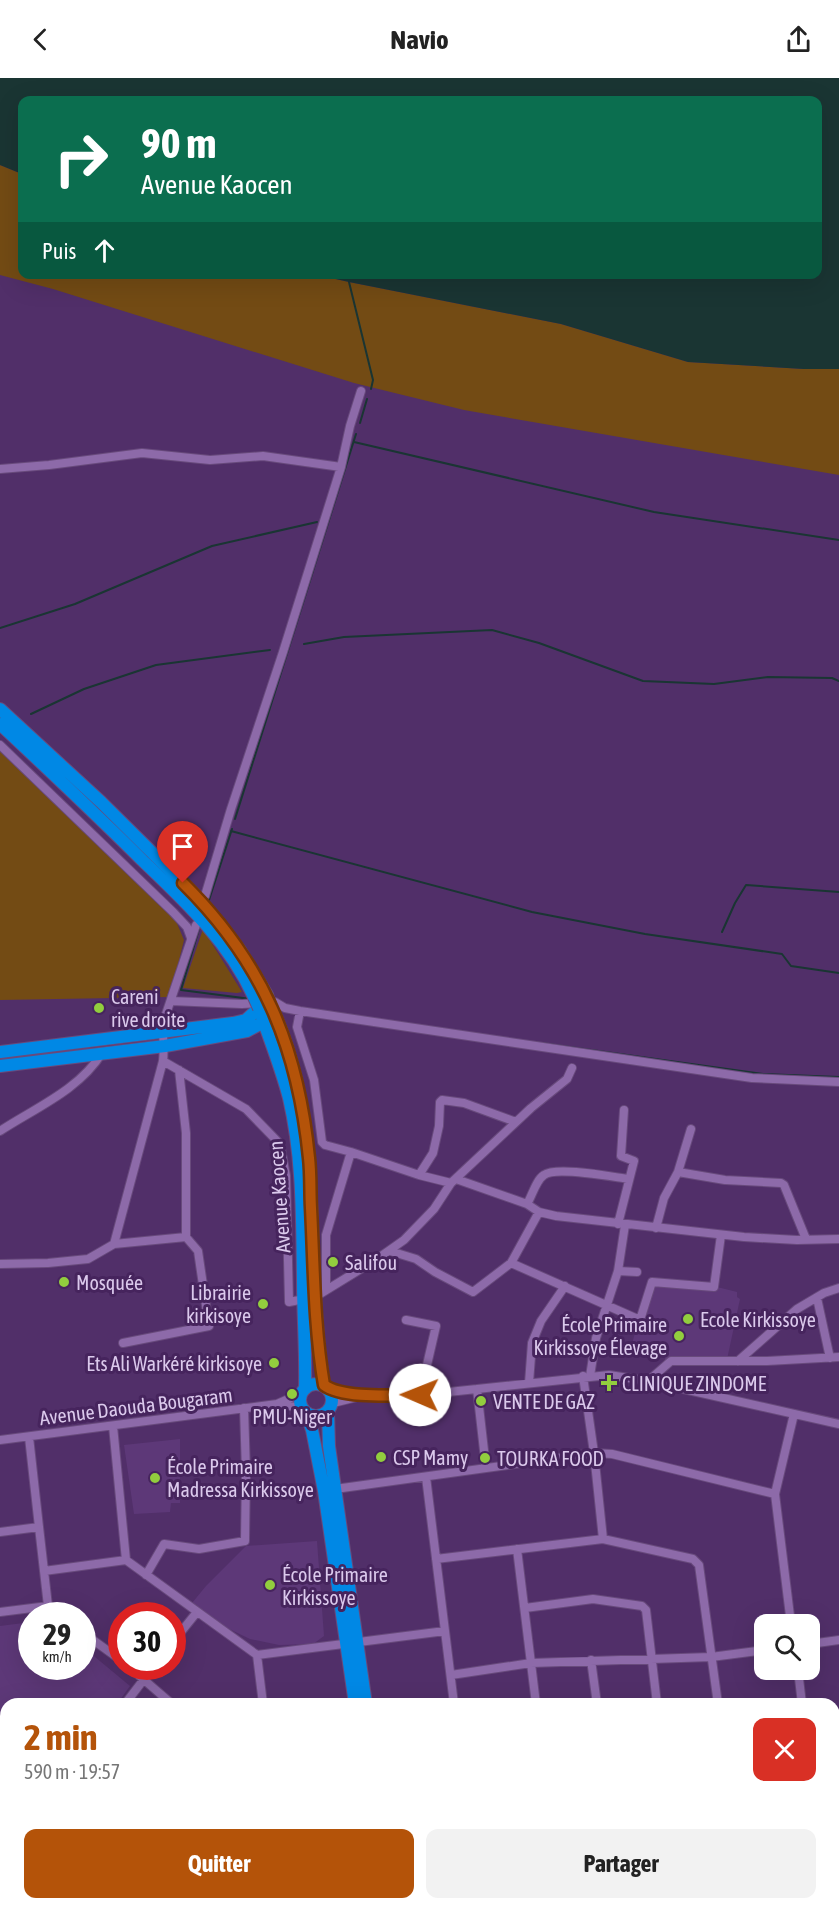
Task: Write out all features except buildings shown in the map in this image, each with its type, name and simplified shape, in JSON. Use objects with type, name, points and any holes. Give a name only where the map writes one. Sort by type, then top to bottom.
[{"type":"highway","points":[[1,716],[197,913],[263,1003],[251,1017],[244,1021],[6,1052],[14,1064]]},
{"type":"highway","name":"Avenue Kaocen","points":[[263,1003],[264,1022],[289,1099],[297,1143],[315,1296],[303,1391]]},
{"type":"highway","name":"Avenue Kaocen","points":[[263,1003],[279,1022],[291,1057],[309,1158],[319,1355],[329,1398],[329,1446],[352,1643],[355,1698]]},
{"type":"highway","points":[[0,1066],[165,1046],[247,1031],[264,1022]]},
{"type":"highway","points":[[247,1031],[260,1035],[272,1046]]},
{"type":"highway","points":[[53,1046],[55,1059]]},
{"type":"highway","points":[[314,1384],[329,1398],[317,1417],[304,1411],[300,1403],[303,1391],[314,1384]]},
{"type":"highway","name":"Avenue Kaocen","points":[[304,1411],[312,1430],[365,1698]]},
{"type":"street","points":[[205,896],[341,467],[361,391]]},
{"type":"street","points":[[0,469],[142,453],[210,460],[263,456],[341,467]]},
{"type":"street","points":[[0,745],[173,912],[187,927],[191,938]]},
{"type":"street","points":[[114,1244],[163,1061],[165,1017],[196,925]]},
{"type":"street","points":[[171,1001],[242,1004],[275,1002],[285,1008],[300,1011],[752,1078],[839,1082]]},
{"type":"street","points":[[300,1011],[297,1027],[314,1080],[322,1142],[325,1145],[419,1176],[453,1181],[528,1204],[539,1212],[555,1216],[721,1235],[839,1239]]},
{"type":"street","points":[[0,1131],[70,1086],[88,1072],[102,1053]]},
{"type":"street","points":[[163,1061],[246,1109],[280,1144],[286,1176],[289,1302],[315,1296],[390,1251],[404,1240],[434,1209],[453,1181],[516,1122],[567,1079],[572,1068]]},
{"type":"street","points":[[123,1343],[209,1326],[198,1251],[186,1237],[186,1133],[179,1070]]},
{"type":"street","points":[[419,1176],[433,1153],[442,1100],[464,1103],[516,1122]]},
{"type":"street","points":[[603,1539],[587,1376],[596,1338],[618,1271],[621,1225],[633,1161],[621,1156],[624,1110]]},
{"type":"street","points":[[656,1228],[664,1198],[678,1172],[691,1129]]},
{"type":"street","points":[[315,1296],[326,1235],[351,1152]]},
{"type":"street","points":[[528,1204],[541,1177],[548,1173],[574,1172],[629,1179]]},
{"type":"street","points":[[678,1172],[725,1180],[781,1183],[784,1185],[806,1239]]},
{"type":"street","points":[[390,1251],[416,1259],[473,1292],[511,1263],[539,1212]]},
{"type":"street","points":[[511,1263],[640,1320],[652,1282],[714,1287],[721,1235]]},
{"type":"street","points":[[0,1264],[88,1259],[114,1244],[186,1237]]},
{"type":"street","points":[[618,1271],[637,1272]]},
{"type":"street","points":[[529,1383],[532,1343],[541,1321],[565,1286]]},
{"type":"street","points":[[738,1360],[795,1310],[839,1288]]},
{"type":"street","points":[[817,1298],[830,1358]]},
{"type":"street","points":[[406,1320],[436,1326],[420,1395]]},
{"type":"street","points":[[648,1381],[671,1361],[767,1361],[839,1357]]},
{"type":"street","points":[[329,1398],[420,1395],[609,1375],[648,1381],[839,1424]]},
{"type":"street","points":[[477,1389],[486,1468]]},
{"type":"street","name":"Avenue Daouda Bougaram","points":[[0,1440],[277,1404],[303,1391]]},
{"type":"street","points":[[329,1398],[366,1395]]},
{"type":"street","name":"Avenue Daouda Bougaram","points":[[277,1404],[304,1411]]},
{"type":"street","points":[[146,1575],[164,1544],[199,1549],[245,1541],[244,1408]]},
{"type":"street","points":[[791,1614],[775,1494],[794,1414]]},
{"type":"street","points":[[112,1426],[126,1560]]},
{"type":"street","points":[[29,1437],[48,1602]]},
{"type":"street","points":[[335,1490],[486,1468],[594,1454],[612,1454],[775,1494]]},
{"type":"street","points":[[426,1477],[453,1698]]},
{"type":"street","points":[[0,1532],[39,1527]]},
{"type":"street","points":[[436,1559],[603,1539],[693,1559],[697,1562],[717,1698]]},
{"type":"street","points":[[517,1549],[535,1698]]},
{"type":"street","points":[[44,1571],[126,1560],[257,1655],[445,1631]]},
{"type":"street","points":[[525,1608],[593,1599],[642,1606],[645,1610],[656,1698]]},
{"type":"street","points":[[0,1612],[18,1610]]},
{"type":"street","points":[[186,1626],[197,1612]]},
{"type":"street","points":[[820,1643],[839,1640]]},
{"type":"street","points":[[451,1675],[531,1663],[711,1657],[754,1651]]},
{"type":"street","points":[[257,1655],[262,1698]]},
{"type":"street","points":[[591,1660],[596,1698]]},
{"type":"street","points":[[130,1698],[144,1680]]},
{"type":"street","points":[[146,1680],[166,1698]]},
{"type":"street","points":[[799,1680],[801,1698]]},
{"type":"shaded area","points":[[0,78],[839,78],[839,369],[688,362],[561,324],[336,279],[822,279],[822,96],[18,96],[18,172],[0,165]]},
{"type":"shaded area","points":[[0,165],[18,172],[18,279],[336,279],[561,324],[688,362],[839,369],[839,475],[464,410],[354,383],[53,289],[0,275]]},
{"type":"shaded area","points":[[0,751],[176,921],[184,940],[170,997],[0,1000]]},
{"type":"shaded area","points":[[203,929],[242,992],[183,988]]},
{"type":"shaded area","name":"Ecole Kirkissoye","points":[[650,1277],[714,1283],[717,1287],[737,1292],[737,1297],[740,1299],[726,1364],[665,1361],[665,1351],[632,1344]]},
{"type":"shaded area","points":[[180,1439],[180,1503],[171,1503],[170,1512],[134,1514],[124,1445]]},
{"type":"shaded area","points":[[317,1541],[324,1636],[313,1644],[279,1645],[250,1639],[225,1627],[192,1603],[246,1546]]},
{"type":"shaded area","points":[[18,1624],[18,1680],[96,1680],[96,1658],[108,1668],[108,1680],[123,1680],[130,1686],[121,1698],[0,1698],[0,1626]]},
{"type":"waterway","points":[[349,282],[373,380],[371,389]]},
{"type":"waterway","points":[[360,423],[367,399]]},
{"type":"waterway","points":[[235,819],[356,434]]},
{"type":"waterway","points":[[354,442],[654,512],[839,540]]},
{"type":"waterway","points":[[0,628],[75,604],[212,546],[317,522]]},
{"type":"waterway","points":[[304,644],[344,637],[492,630],[539,643],[643,681],[714,684],[768,677],[832,678],[839,681]]},
{"type":"waterway","points":[[31,714],[84,689],[156,665],[270,650]]},
{"type":"waterway","points":[[209,900],[232,829]]},
{"type":"waterway","points":[[231,831],[532,912],[645,934],[782,954],[791,966],[839,973]]},
{"type":"waterway","points":[[722,932],[746,885],[839,892]]},
{"type":"waterway","points":[[199,929],[181,990],[251,999]]},
{"type":"waterway","points":[[541,1043],[763,1074],[839,1077]]},
{"type":"place","name":"Careni rive droite","points":[[99,1008]]},
{"type":"place","name":"Salifou","points":[[333,1262]]},
{"type":"place","name":"Mosquée","points":[[64,1282]]},
{"type":"place","name":"Librairie kirkisoye","points":[[263,1304]]},
{"type":"place","name":"Ecole Kirkissoye","points":[[688,1319]]},
{"type":"place","name":"École Primaire Kirkissoye Élevage","points":[[679,1336]]},
{"type":"place","name":"Ets Ali Warkéré kirkisoye","points":[[274,1363]]},
{"type":"place","name":"CLINIQUE ZINDOME","points":[[609,1383]]},
{"type":"place","name":"PMU-Niger","points":[[292,1394]]},
{"type":"place","name":"VENTE DE GAZ","points":[[481,1401]]},
{"type":"place","name":"CSP Mamy","points":[[381,1457]]},
{"type":"place","name":"TOURKA FOOD","points":[[485,1458]]},
{"type":"place","name":"École Primaire Madressa Kirkissoye","points":[[155,1478]]},
{"type":"place","name":"École Primaire Kirkissoye","points":[[270,1585]]},
{"type":"route","points":[[183,883],[222,926],[252,969],[267,994],[291,1057],[309,1158],[315,1297],[319,1355],[324,1385],[330,1390],[366,1395],[420,1395]]}]
